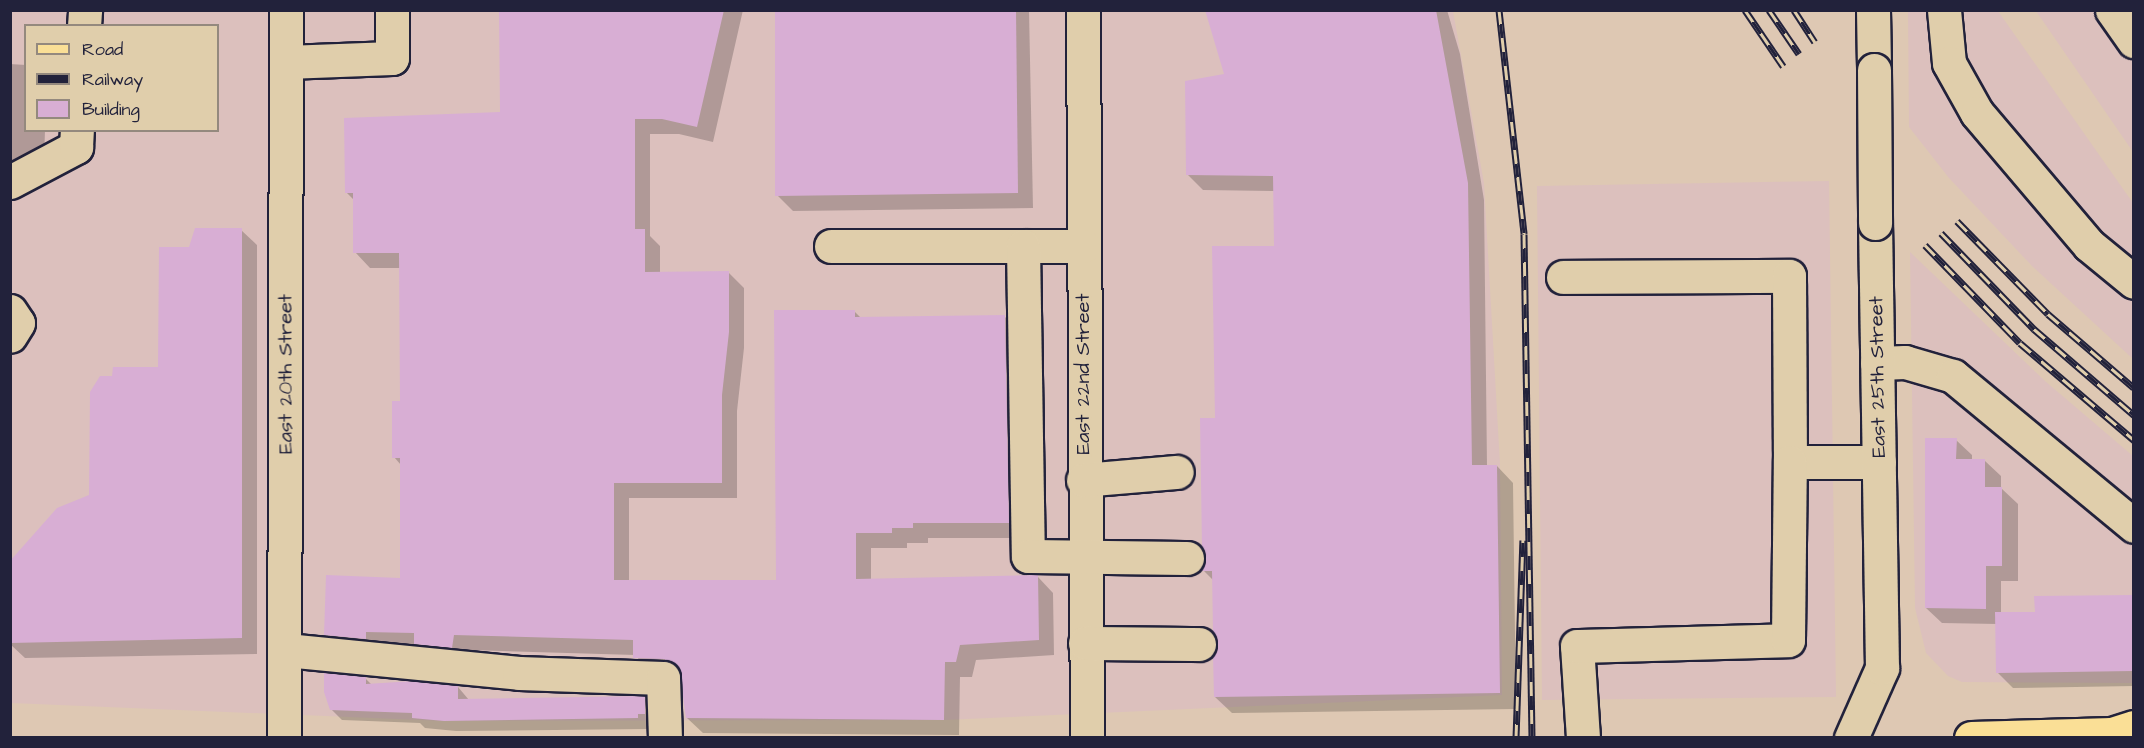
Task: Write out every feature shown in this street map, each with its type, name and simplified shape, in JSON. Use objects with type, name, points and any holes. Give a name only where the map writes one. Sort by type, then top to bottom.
[{"type":"main road","points":[[1971,738],[2126,733]]},
{"type":"street","name":"East 20th Street","points":[[284,738],[286,10]]},
{"type":"street","points":[[286,62],[392,58],[392,10]]},
{"type":"street","name":"East 22nd Street","points":[[1083,10],[1083,480],[1087,738]]},
{"type":"street","name":"East 25th Street","points":[[1851,738],[1882,668],[1873,10]]},
{"type":"street","points":[[1944,10],[1949,63],[1977,113],[2089,245],[2133,282]]},
{"type":"street","points":[[2112,10],[2133,41]]},
{"type":"street","points":[[10,182],[76,147],[77,132]]},
{"type":"street","points":[[831,246],[1083,246]]},
{"type":"street","points":[[1023,246],[1028,556],[1186,558]]},
{"type":"street","points":[[1563,278],[1789,276],[1788,640],[1577,646],[1583,738]]},
{"type":"street","points":[[10,311],[18,323],[10,336]]},
{"type":"street","points":[[1877,363],[1905,362],[1953,376],[2133,526]]},
{"type":"street","points":[[1790,462],[1879,462]]},
{"type":"street","points":[[1083,480],[1177,472]]},
{"type":"street","points":[[1085,643],[1199,644]]},
{"type":"street","points":[[286,650],[519,673],[663,678],[665,738]]},
{"type":"shaded area","points":[[11,11],[1453,11],[1484,183],[1500,464],[1502,695],[944,720],[444,721],[11,703]]},
{"type":"shaded area","points":[[1908,11],[1998,11],[2133,203],[2133,359],[2032,266],[1949,178],[1909,127]]},
{"type":"shaded area","points":[[2036,11],[2133,11],[2133,152]]},
{"type":"shaded area","points":[[1829,181],[1836,697],[1542,700],[1537,186]]},
{"type":"shaded area","points":[[1910,252],[2045,381],[2133,456],[2133,683],[1962,682],[1948,676],[1926,653],[1915,608]]},
{"type":"building","points":[[499,10],[724,10],[697,127],[662,119],[635,119],[635,229],[645,229],[645,272],[729,271],[729,332],[722,395],[722,483],[614,483],[614,580],[776,580],[774,310],[855,310],[855,317],[1005,315],[1009,523],[913,523],[913,528],[892,528],[892,533],[856,533],[856,579],[1038,575],[1039,640],[960,645],[956,662],[945,662],[944,720],[686,718],[679,668],[664,659],[633,658],[633,640],[454,635],[452,648],[414,644],[414,633],[366,632],[366,639],[324,635],[326,575],[400,578],[400,458],[392,458],[392,401],[400,401],[399,253],[353,253],[353,193],[345,193],[344,118],[500,112]]},
{"type":"building","points":[[775,10],[1016,10],[1018,193],[775,196]]},
{"type":"building","points":[[1205,10],[1436,10],[1468,183],[1472,465],[1497,465],[1500,693],[1214,697],[1213,656],[1218,644],[1213,632],[1212,571],[1202,571],[1206,558],[1202,547],[1200,418],[1215,418],[1212,246],[1274,246],[1273,176],[1186,175],[1185,81],[1224,74]]},
{"type":"building","points":[[195,228],[242,228],[242,638],[10,643],[10,561],[57,508],[89,495],[90,392],[100,376],[112,376],[113,367],[158,367],[159,247],[189,247]]},
{"type":"building","points":[[1925,438],[1957,438],[1956,459],[1985,459],[1985,487],[2002,487],[2002,566],[1986,566],[1986,609],[1925,608]]},
{"type":"building","points":[[2133,595],[2133,671],[1996,673],[1995,612],[2035,612],[2034,596]]},
{"type":"building","points":[[324,673],[366,677],[366,684],[414,681],[458,686],[458,699],[645,696],[645,714],[638,714],[638,718],[444,721],[412,718],[412,713],[330,710],[324,692]]},
{"type":"railway","points":[[1499,10],[1524,234],[1532,738]]},
{"type":"railway","points":[[1745,10],[1783,66]]},
{"type":"railway","points":[[1769,10],[1799,54]]},
{"type":"railway","points":[[1794,10],[1815,42]]},
{"type":"railway","points":[[1957,221],[2048,314],[2134,388]]},
{"type":"railway","points":[[1941,233],[2034,329],[2134,415]]},
{"type":"railway","points":[[1925,245],[2020,343],[2134,440]]},
{"type":"railway","points":[[1516,738],[1523,540]]}]
